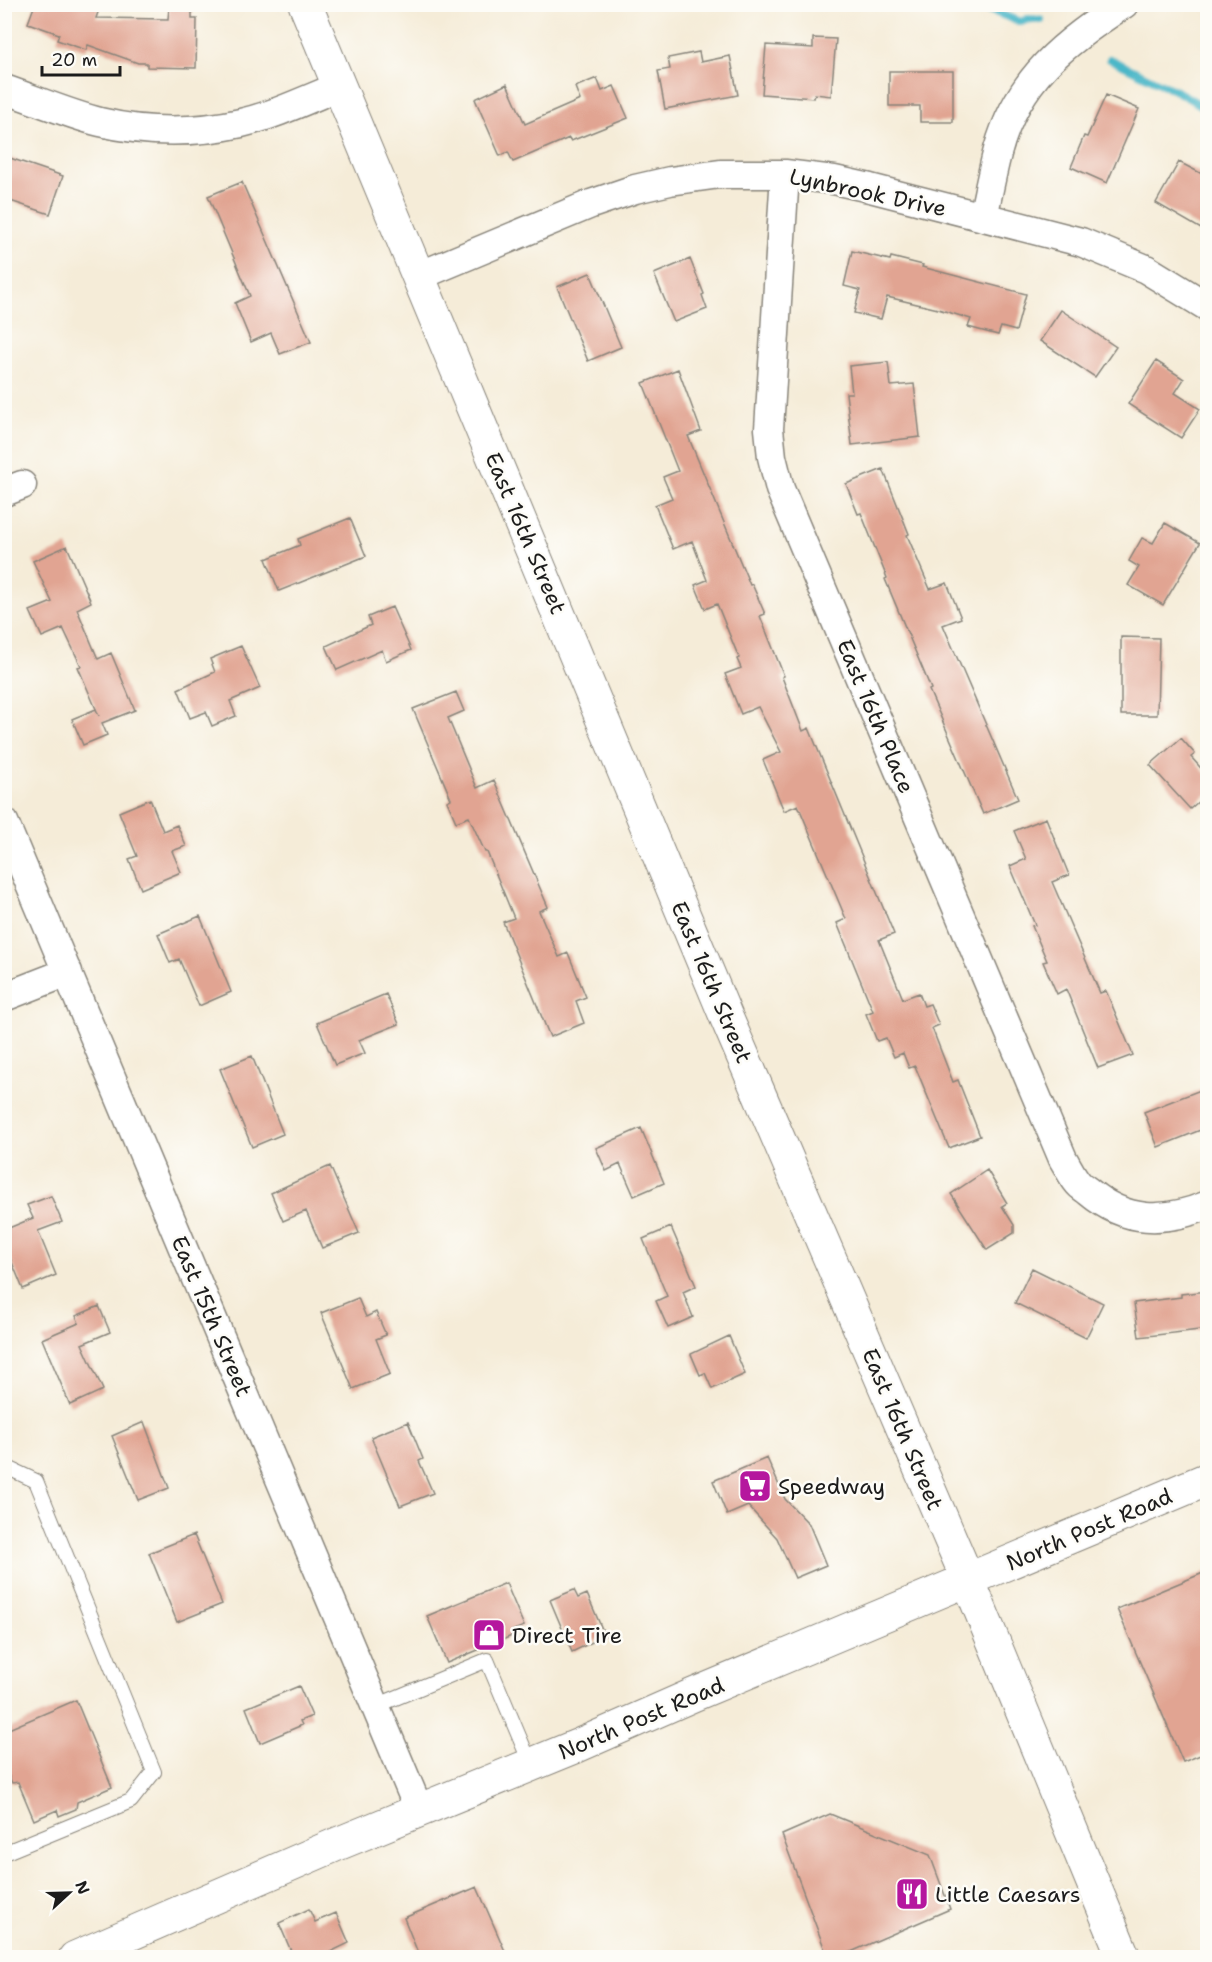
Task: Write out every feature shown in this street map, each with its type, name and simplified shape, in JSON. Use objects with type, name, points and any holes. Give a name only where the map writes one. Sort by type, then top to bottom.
[{"type":"street","name":"East 16th Street","points":[[305,4],[727,1019],[968,1580],[1124,1958]]},
{"type":"street","points":[[983,217],[998,149],[1006,126],[1023,93],[1037,75],[1073,39],[1124,4]]},
{"type":"street","points":[[4,89],[99,122],[122,127],[170,131],[243,123],[340,86]]},
{"type":"street","name":"Lynbrook Drive","points":[[419,276],[591,204],[635,189],[720,174],[785,174],[834,180],[870,188],[1081,242],[1146,270],[1208,307]]},
{"type":"street","name":"East 16th Place","points":[[785,174],[769,429],[774,468],[780,489],[1063,1159],[1079,1185],[1112,1208],[1122,1212],[1143,1217],[1166,1217],[1208,1205]]},
{"type":"street","name":"East 15th Street","points":[[4,822],[419,1810]]},
{"type":"street","points":[[4,997],[68,972]]},
{"type":"street","name":"North Post Road","points":[[75,1958],[419,1810],[531,1765],[1208,1479]]},
{"type":"lane","points":[[4,1466],[36,1480],[154,1772],[131,1801],[4,1853]]},
{"type":"lane","points":[[376,1706],[487,1660],[531,1765]]},
{"type":"building","points":[[35,4],[101,4],[96,18],[168,19],[169,8],[192,9],[192,19],[197,19],[196,68],[147,67],[147,63],[138,63],[88,45],[86,50],[57,40],[59,34],[28,23]]},
{"type":"building","points":[[813,38],[836,39],[831,96],[815,94],[814,98],[762,94],[766,45],[813,48]]},
{"type":"building","points":[[699,52],[701,62],[730,56],[738,95],[665,109],[658,71],[670,69],[668,58]]},
{"type":"building","points":[[889,71],[953,71],[953,122],[920,122],[920,106],[889,106]]},
{"type":"building","points":[[597,78],[602,91],[614,86],[628,118],[571,141],[569,138],[513,162],[508,152],[500,156],[475,99],[507,84],[525,124],[580,100],[575,87]]},
{"type":"building","points":[[1106,95],[1139,109],[1107,183],[1071,167],[1084,136],[1087,137]]},
{"type":"building","points":[[4,156],[63,176],[50,214],[4,199]]},
{"type":"building","points":[[1179,162],[1208,177],[1208,217],[1201,229],[1156,203]]},
{"type":"building","points":[[242,182],[311,342],[280,354],[271,333],[251,342],[235,303],[250,296],[208,196]]},
{"type":"building","points":[[852,251],[890,260],[891,257],[1026,294],[1016,331],[1001,327],[998,335],[968,327],[971,319],[887,297],[881,319],[854,313],[860,290],[844,286]]},
{"type":"building","points":[[690,259],[704,294],[702,295],[707,309],[674,322],[654,274]]},
{"type":"building","points":[[590,273],[621,347],[588,361],[557,287]]},
{"type":"building","points":[[1061,310],[1116,347],[1095,377],[1040,341]]},
{"type":"building","points":[[1156,361],[1184,379],[1175,393],[1200,409],[1181,438],[1128,404]]},
{"type":"building","points":[[888,362],[891,386],[914,384],[920,437],[852,445],[846,393],[852,393],[849,366]]},
{"type":"building","points":[[678,369],[701,431],[688,436],[750,585],[752,584],[765,614],[760,616],[803,731],[809,728],[894,934],[879,940],[903,999],[919,993],[924,1006],[930,1004],[939,1025],[932,1028],[953,1082],[958,1080],[980,1136],[949,1148],[915,1066],[909,1068],[903,1053],[894,1057],[886,1038],[877,1041],[866,1014],[873,1011],[837,923],[846,919],[798,805],[784,811],[763,760],[781,752],[758,707],[741,714],[725,674],[741,668],[737,659],[739,658],[717,604],[705,609],[695,585],[707,580],[692,541],[673,549],[655,505],[672,498],[663,477],[678,471],[643,383]]},
{"type":"building","points":[[883,469],[930,589],[947,583],[961,618],[943,625],[1018,799],[983,814],[929,690],[931,689],[885,579],[887,578],[861,513],[858,514],[846,484]]},
{"type":"building","points":[[350,518],[366,556],[279,591],[266,559],[300,545],[298,539]]},
{"type":"building","points":[[1165,523],[1200,543],[1163,605],[1128,585],[1139,567],[1129,561],[1142,538],[1153,543]]},
{"type":"building","points":[[67,546],[91,602],[77,609],[98,659],[111,653],[135,710],[102,723],[107,735],[83,745],[72,719],[96,709],[78,667],[81,666],[63,628],[42,637],[30,611],[52,602],[33,561]]},
{"type":"building","points":[[392,607],[411,650],[386,661],[382,650],[337,670],[326,646],[371,625],[368,617]]},
{"type":"building","points":[[1121,637],[1159,638],[1157,715],[1121,715]]},
{"type":"building","points":[[241,646],[260,688],[230,701],[236,716],[212,726],[206,712],[190,718],[178,689],[215,672],[210,659]]},
{"type":"building","points":[[456,692],[464,711],[448,718],[477,788],[494,780],[548,907],[539,911],[559,957],[568,953],[586,997],[576,1001],[584,1023],[550,1037],[503,922],[514,918],[487,852],[469,817],[456,822],[447,801],[451,799],[413,709]]},
{"type":"building","points":[[1181,738],[1195,754],[1191,757],[1208,776],[1208,793],[1190,809],[1150,765]]},
{"type":"building","points":[[150,799],[163,831],[177,825],[186,846],[172,851],[181,872],[141,889],[129,859],[137,856],[119,812]]},
{"type":"building","points":[[1046,818],[1069,875],[1052,882],[1100,993],[1106,991],[1133,1055],[1098,1068],[1066,989],[1057,994],[1043,962],[1047,961],[1032,926],[1035,925],[1010,866],[1026,859],[1014,831]]},
{"type":"building","points":[[200,916],[231,992],[199,1006],[179,959],[170,963],[158,934]]},
{"type":"building","points":[[386,994],[399,1024],[359,1040],[365,1053],[335,1065],[317,1023]]},
{"type":"building","points":[[252,1056],[283,1134],[252,1147],[220,1069]]},
{"type":"building","points":[[1208,1087],[1208,1127],[1158,1147],[1144,1112]]},
{"type":"building","points":[[641,1128],[664,1183],[634,1196],[620,1164],[606,1171],[596,1148]]},
{"type":"building","points":[[330,1166],[359,1233],[322,1248],[306,1211],[283,1221],[271,1193]]},
{"type":"building","points":[[987,1170],[1007,1203],[1002,1206],[1014,1225],[1014,1233],[987,1250],[951,1194]]},
{"type":"building","points":[[51,1196],[62,1222],[38,1231],[56,1275],[23,1289],[4,1243],[4,1230],[33,1218],[27,1205]]},
{"type":"building","points":[[671,1227],[696,1286],[683,1292],[693,1317],[668,1328],[656,1301],[667,1296],[643,1239]]},
{"type":"building","points":[[1032,1268],[1103,1303],[1086,1338],[1015,1303]]},
{"type":"building","points":[[1208,1291],[1208,1329],[1139,1337],[1134,1303]]},
{"type":"building","points":[[358,1298],[366,1317],[376,1312],[386,1335],[376,1339],[390,1374],[353,1389],[321,1313]]},
{"type":"building","points":[[99,1306],[110,1332],[82,1344],[103,1390],[70,1405],[42,1339],[79,1323],[76,1316]]},
{"type":"building","points":[[729,1336],[745,1374],[712,1389],[705,1373],[700,1375],[691,1354]]},
{"type":"building","points":[[144,1422],[169,1488],[138,1500],[112,1436]]},
{"type":"building","points":[[408,1422],[423,1459],[419,1461],[433,1493],[400,1506],[371,1437]]},
{"type":"building","points":[[767,1458],[785,1499],[809,1524],[826,1565],[795,1578],[777,1538],[748,1506],[727,1515],[713,1481]]},
{"type":"building","points":[[194,1535],[222,1604],[177,1622],[149,1553]]},
{"type":"building","points":[[1208,1571],[1208,1752],[1183,1762],[1117,1609]]},
{"type":"building","points":[[506,1583],[524,1626],[512,1631],[514,1635],[447,1663],[427,1616]]},
{"type":"building","points":[[574,1590],[578,1598],[587,1594],[605,1636],[572,1652],[550,1600]]},
{"type":"building","points":[[299,1686],[312,1716],[300,1721],[302,1725],[260,1743],[246,1708]]},
{"type":"building","points":[[76,1700],[112,1787],[77,1802],[76,1809],[59,1816],[57,1810],[34,1820],[18,1782],[12,1783],[4,1766],[4,1731]]},
{"type":"building","points":[[830,1814],[930,1855],[950,1909],[837,1958],[828,1958],[782,1835]]},
{"type":"building","points":[[477,1887],[508,1958],[420,1958],[404,1918]]},
{"type":"building","points":[[309,1909],[315,1922],[336,1913],[349,1943],[318,1958],[294,1958],[279,1923]]},
{"type":"waterway","points":[[973,4],[1021,22],[1028,19],[1041,20]]},
{"type":"waterway","points":[[1110,59],[1208,109]]},
{"type":"place","name":"Speedway","points":[[755,1486]]},
{"type":"place","name":"Direct Tire","points":[[489,1635]]},
{"type":"place","name":"Little Caesars","points":[[912,1894]]}]
